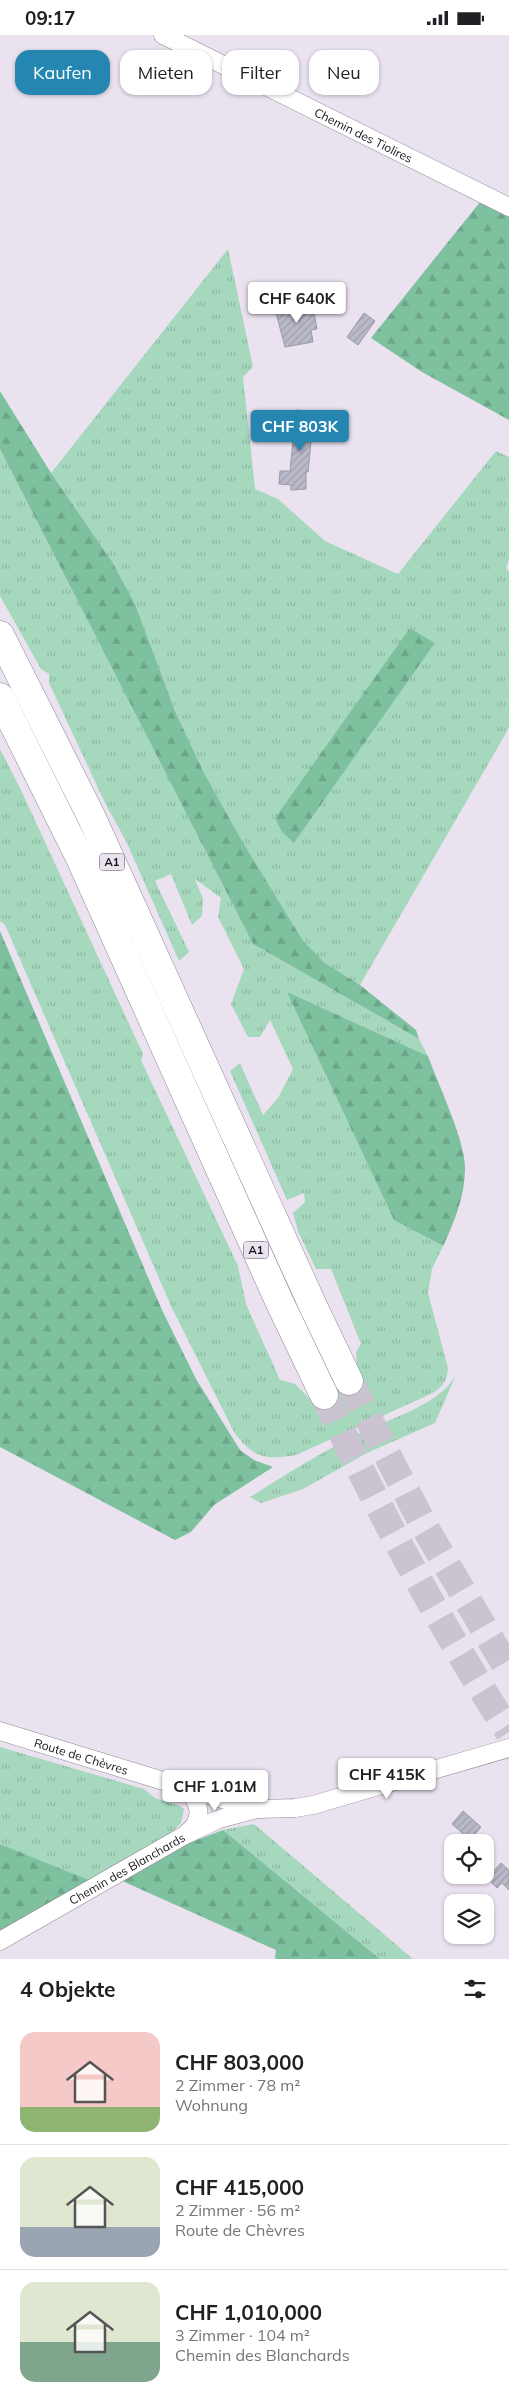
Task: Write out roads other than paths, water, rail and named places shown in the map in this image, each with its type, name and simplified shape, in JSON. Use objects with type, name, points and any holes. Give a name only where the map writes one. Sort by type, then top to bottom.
[{"type":"highway","name":"A1","points":[[0,635],[91,816],[300,1279],[349,1381]]},
{"type":"highway","name":"A1","points":[[0,697],[80,859],[275,1293],[324,1395]]},
{"type":"street","name":"Chemin des Tiolires","points":[[163,35],[509,207]]},
{"type":"street","name":"Route de Chèvres","points":[[0,1731],[260,1809],[295,1808],[312,1805],[509,1748]]},
{"type":"street","points":[[185,1787],[196,1801],[200,1818],[195,1827],[185,1835]]},
{"type":"street","name":"Chemin des Blanchards","points":[[0,1941],[185,1835],[219,1819],[260,1809]]},
{"type":"tunnel","points":[[349,1381],[424,1526],[509,1671]]},
{"type":"tunnel","points":[[324,1395],[411,1567],[458,1650],[509,1732]]}]
